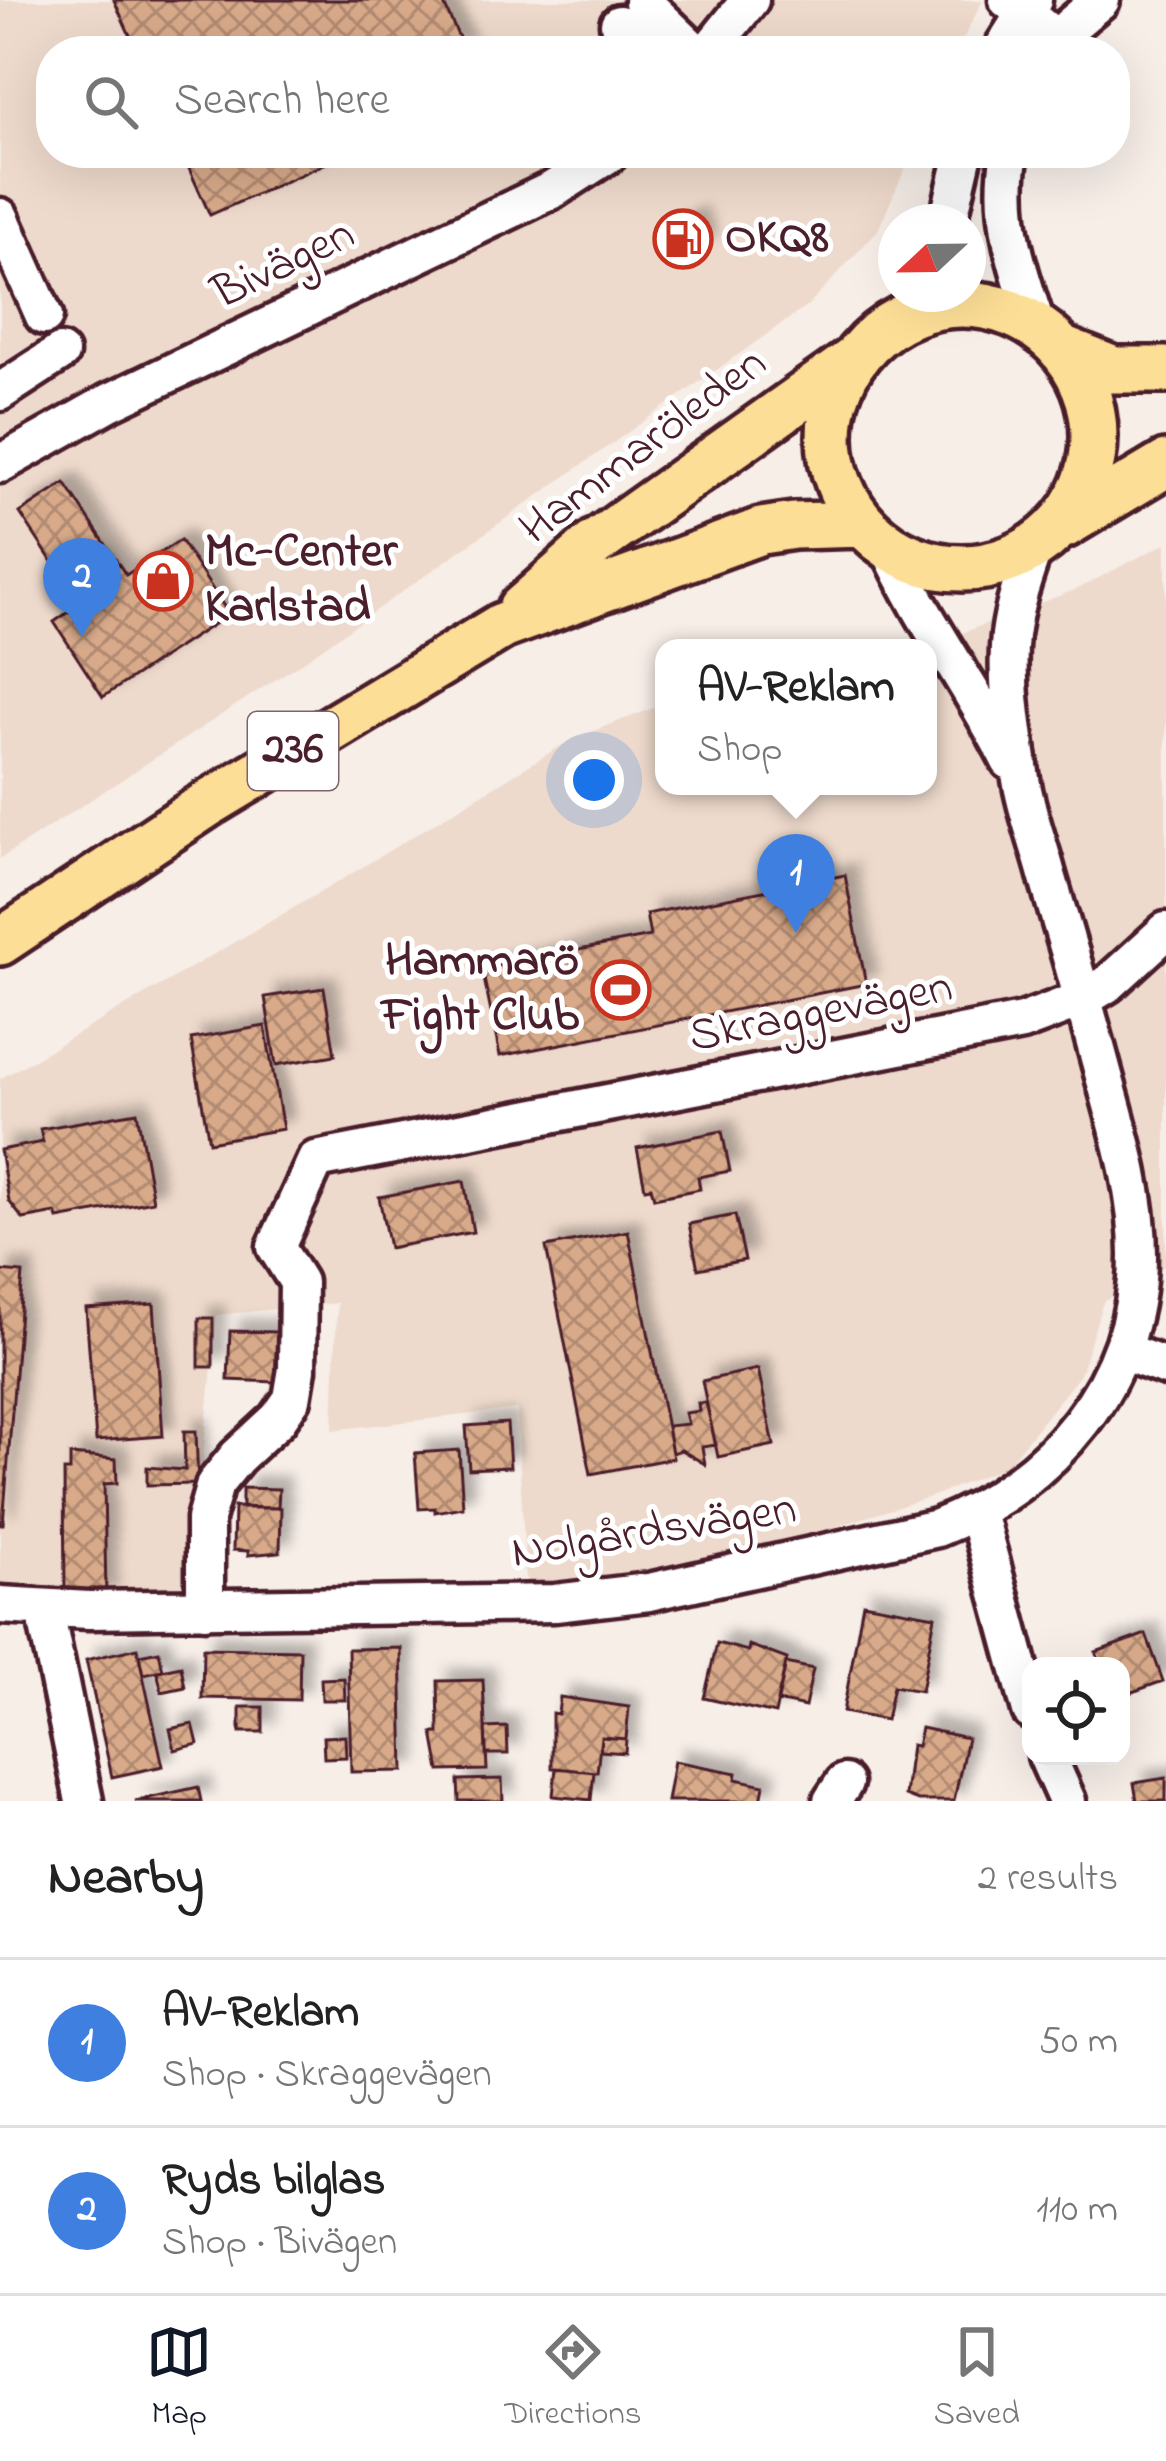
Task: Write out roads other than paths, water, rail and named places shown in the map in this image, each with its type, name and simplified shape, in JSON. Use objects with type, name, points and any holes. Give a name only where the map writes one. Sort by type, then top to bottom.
[{"type":"main road","name":"236","points":[[986,307],[1114,370],[1166,370]]},
{"type":"main road","name":"236","points":[[907,312],[855,360],[837,395],[830,434],[835,473],[851,509],[876,535],[926,562],[963,568],[1000,562],[1166,464]]},
{"type":"main road","points":[[1045,539],[1084,489],[1094,441],[1086,392],[1049,339]]},
{"type":"main road","name":"Hammaröleden","points":[[0,942],[206,805],[502,626],[593,545],[855,360]]},
{"type":"main road","name":"Hammaröleden","points":[[502,626],[761,531],[794,526],[876,535]]},
{"type":"street","points":[[721,36],[750,0]]},
{"type":"street","points":[[1063,36],[1088,3]]},
{"type":"street","points":[[1008,36],[1021,5],[1047,36]]},
{"type":"street","points":[[631,13],[669,36]]},
{"type":"street","name":"Bivägen","points":[[0,464],[108,403],[554,189],[587,168]]},
{"type":"street","points":[[952,204],[961,168]]},
{"type":"street","points":[[1007,168],[1007,222],[1018,274],[1049,339]]},
{"type":"street","points":[[0,217],[44,316]]},
{"type":"street","points":[[0,392],[60,352]]},
{"type":"street","points":[[876,535],[964,674],[1021,783],[1123,1145],[1152,1224],[1122,1352],[1166,1367]]},
{"type":"street","points":[[1021,783],[1010,640],[1015,606],[1045,539]]},
{"type":"street","name":"Skraggevägen","points":[[205,1610],[205,1520],[214,1484],[292,1399],[298,1282],[276,1247],[316,1160],[1022,1022],[1083,999],[1109,983],[1166,931]]},
{"type":"street","name":"Nolgårdsvägen","points":[[0,1605],[205,1610],[555,1604],[649,1592],[894,1539],[977,1513],[1015,1489],[1068,1441],[1099,1400],[1122,1352]]},
{"type":"street","points":[[977,1513],[1022,1679]]},
{"type":"street","points":[[48,1608],[84,1801]]},
{"type":"street","points":[[1051,1765],[1067,1801]]},
{"type":"place","name":"OKQ8","points":[[683,239]]},
{"type":"place","name":"Mc-Center Karlstad","points":[[163,581]]},
{"type":"place","name":"Ryds bilglas","points":[[82,637]]},
{"type":"place","name":"AV-Reklam","points":[[796,933]]},
{"type":"place","name":"Hammarö Fight Club","points":[[621,990]]}]
